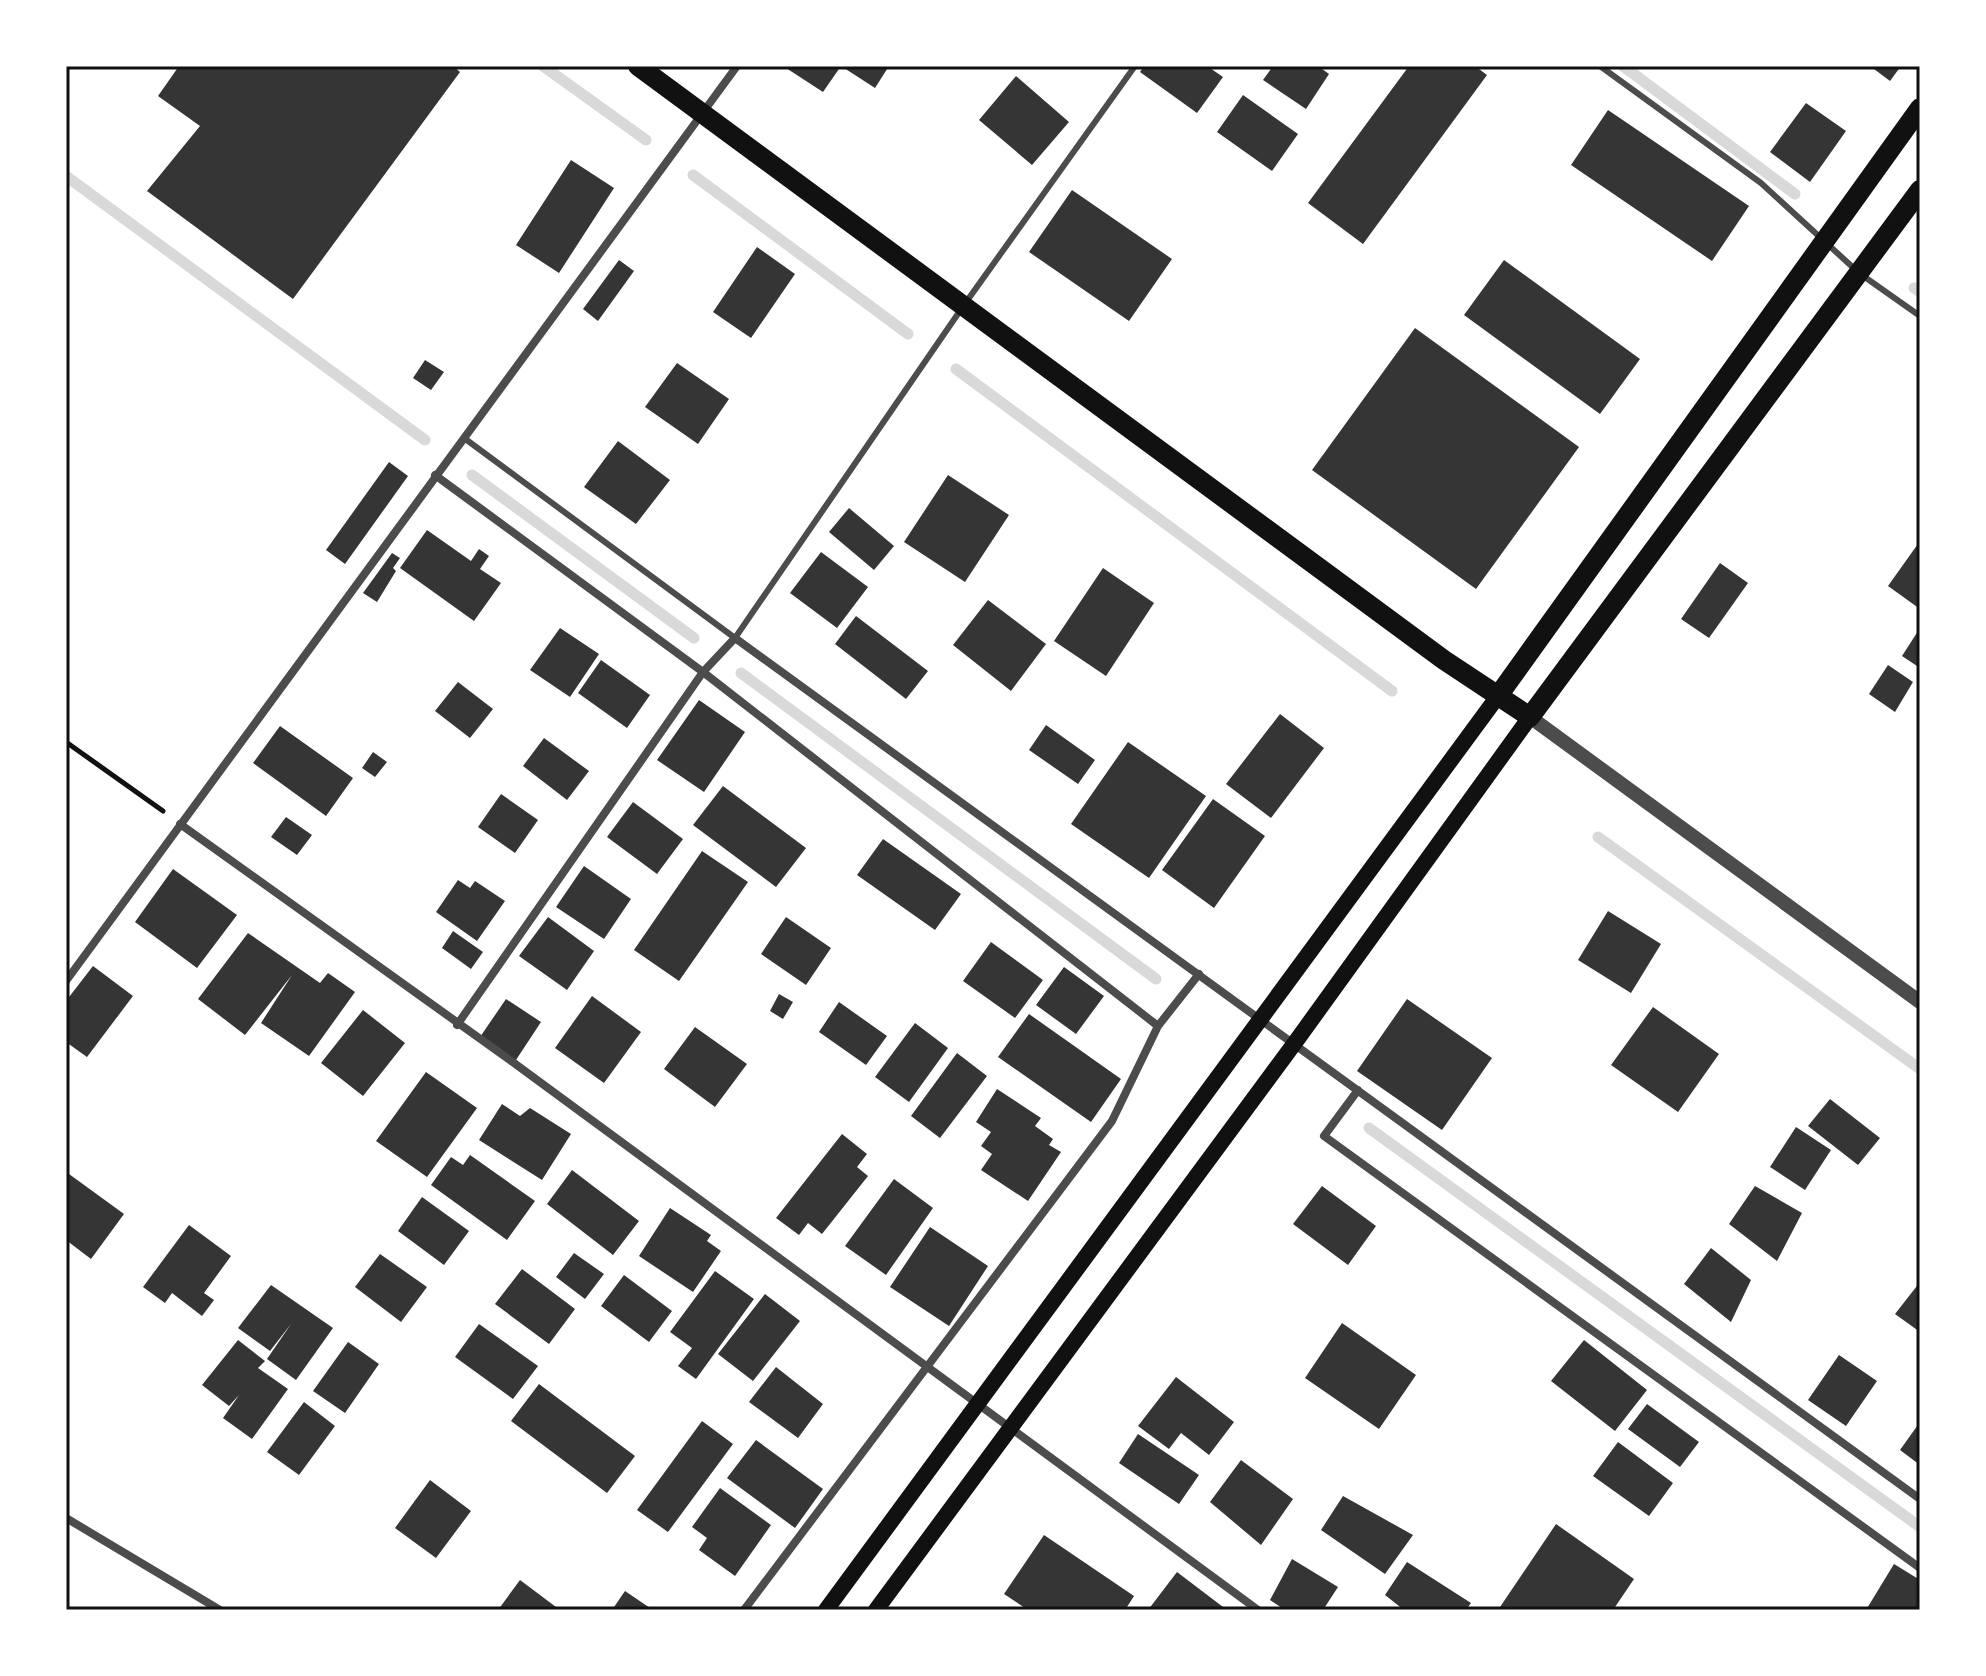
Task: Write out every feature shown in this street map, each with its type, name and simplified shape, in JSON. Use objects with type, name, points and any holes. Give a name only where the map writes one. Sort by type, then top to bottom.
[{"type":"main road","points":[[638,66],[1444,660],[1530,717]]},
{"type":"main road","points":[[826,1610],[1498,696],[1920,108]]},
{"type":"main road","points":[[876,1610],[1920,190]]},
{"type":"street","points":[[66,981],[737,66]]},
{"type":"street","points":[[435,475],[703,672],[1158,1026]]},
{"type":"street","points":[[457,1025],[703,672],[735,638],[1920,1499]]},
{"type":"street","points":[[1530,717],[1920,1002]]},
{"type":"street","points":[[180,824],[1258,1610]]},
{"type":"street","points":[[744,1610],[1112,1121],[1158,1026],[1199,974]]},
{"type":"street","points":[[1358,1090],[1324,1136],[1920,1568]]},
{"type":"street","points":[[66,1518],[220,1610]]},
{"type":"lane","points":[[464,438],[735,638],[964,305],[1135,66]]},
{"type":"lane","points":[[1600,66],[1761,183],[1859,273],[1920,316]]},
{"type":"path","points":[[66,742],[180,824]]},
{"type":"building","points":[[179,66],[453,66],[460,72],[293,299],[147,191],[200,126],[158,96]]},
{"type":"building","points":[[783,66],[841,66],[823,92]]},
{"type":"building","points":[[841,66],[889,66],[875,88]]},
{"type":"building","points":[[1144,66],[1207,66],[1223,77],[1197,113],[1140,72]]},
{"type":"building","points":[[1273,66],[1318,66],[1329,74],[1306,109],[1263,80]]},
{"type":"building","points":[[1409,66],[1475,66],[1487,75],[1363,244],[1308,203]]},
{"type":"building","points":[[1870,66],[1901,66],[1890,81]]},
{"type":"building","points":[[1016,76],[1069,122],[1032,165],[979,120]]},
{"type":"building","points":[[1243,95],[1298,134],[1272,171],[1217,132]]},
{"type":"building","points":[[1806,103],[1846,131],[1810,182],[1770,152]]},
{"type":"building","points":[[1608,110],[1749,206],[1712,261],[1571,165]]},
{"type":"building","points":[[571,160],[614,188],[559,273],[516,245]]},
{"type":"building","points":[[1072,190],[1172,259],[1129,321],[1029,252]]},
{"type":"building","points":[[757,247],[795,274],[751,338],[713,312]]},
{"type":"building","points":[[619,260],[634,271],[598,321],[583,309]]},
{"type":"building","points":[[1504,260],[1640,359],[1600,414],[1464,315]]},
{"type":"building","points":[[1415,328],[1579,447],[1476,589],[1312,470]]},
{"type":"building","points":[[425,360],[444,372],[431,390],[413,378]]},
{"type":"building","points":[[677,363],[729,399],[698,444],[645,407]]},
{"type":"building","points":[[618,441],[670,480],[636,524],[584,487]]},
{"type":"building","points":[[389,462],[408,476],[345,564],[326,550]]},
{"type":"building","points":[[948,475],[1009,515],[965,582],[904,542]]},
{"type":"building","points":[[849,508],[894,546],[874,570],[829,532]]},
{"type":"building","points":[[427,530],[471,561],[479,549],[489,556],[480,569],[501,583],[474,621],[400,568]]},
{"type":"building","points":[[1920,541],[1920,609],[1888,586]]},
{"type":"building","points":[[821,552],[868,587],[837,628],[790,593]]},
{"type":"building","points":[[392,553],[400,558],[393,568],[396,571],[377,602],[363,593]]},
{"type":"building","points":[[1720,563],[1748,583],[1709,638],[1681,619]]},
{"type":"building","points":[[1103,568],[1154,603],[1106,676],[1054,641]]},
{"type":"building","points":[[988,600],[1046,644],[1011,691],[953,645]]},
{"type":"building","points":[[856,616],[928,671],[906,699],[835,644]]},
{"type":"building","points":[[560,628],[599,654],[570,697],[530,670]]},
{"type":"building","points":[[1920,628],[1920,668],[1902,656]]},
{"type":"building","points":[[601,660],[650,695],[627,728],[578,693]]},
{"type":"building","points":[[1888,665],[1913,682],[1895,712],[1869,694]]},
{"type":"building","points":[[458,682],[493,709],[470,738],[435,711]]},
{"type":"building","points":[[699,700],[745,732],[704,792],[657,760]]},
{"type":"building","points":[[1280,714],[1324,748],[1271,818],[1226,784]]},
{"type":"building","points":[[1046,725],[1095,760],[1078,784],[1029,750]]},
{"type":"building","points":[[280,726],[353,778],[326,816],[253,763]]},
{"type":"building","points":[[544,738],[589,771],[567,800],[523,766]]},
{"type":"building","points":[[1128,742],[1206,796],[1149,878],[1071,824]]},
{"type":"building","points":[[373,752],[387,762],[375,777],[362,768]]},
{"type":"building","points":[[723,786],[806,848],[776,887],[693,825]]},
{"type":"building","points":[[501,794],[538,820],[515,853],[478,827]]},
{"type":"building","points":[[1213,799],[1265,836],[1214,908],[1162,870]]},
{"type":"building","points":[[633,802],[683,839],[657,874],[607,837]]},
{"type":"building","points":[[286,817],[312,835],[297,855],[271,837]]},
{"type":"building","points":[[883,839],[961,894],[935,930],[857,875]]},
{"type":"building","points":[[702,851],[748,882],[679,981],[634,950]]},
{"type":"building","points":[[584,866],[631,899],[604,939],[556,907]]},
{"type":"building","points":[[173,869],[237,915],[197,968],[135,922]]},
{"type":"building","points":[[458,880],[470,888],[475,881],[505,901],[477,941],[436,912]]},
{"type":"building","points":[[1608,911],[1661,944],[1631,993],[1578,960]]},
{"type":"building","points":[[548,917],[594,951],[567,990],[519,956]]},
{"type":"building","points":[[786,917],[831,948],[806,985],[761,954]]},
{"type":"building","points":[[453,931],[483,952],[471,969],[442,948]]},
{"type":"building","points":[[248,933],[320,983],[328,973],[355,992],[309,1056],[261,1023],[292,975],[245,1035],[198,999]]},
{"type":"building","points":[[991,942],[1043,980],[1015,1018],[963,981]]},
{"type":"building","points":[[93,966],[133,996],[87,1057],[66,1042],[66,1001]]},
{"type":"building","points":[[1064,967],[1104,996],[1076,1034],[1036,1005]]},
{"type":"building","points":[[779,994],[793,1002],[783,1019],[770,1011]]},
{"type":"building","points":[[592,996],[641,1032],[604,1083],[555,1048]]},
{"type":"building","points":[[506,999],[541,1022],[514,1063],[478,1040]]},
{"type":"building","points":[[1407,999],[1492,1058],[1442,1130],[1357,1071]]},
{"type":"building","points":[[839,1002],[887,1036],[866,1065],[819,1032]]},
{"type":"building","points":[[1653,1007],[1719,1054],[1678,1112],[1611,1065]]},
{"type":"building","points":[[363,1010],[405,1043],[363,1096],[321,1063]]},
{"type":"building","points":[[1029,1014],[1121,1079],[1091,1122],[998,1057]]},
{"type":"building","points":[[915,1023],[948,1048],[909,1102],[875,1077]]},
{"type":"building","points":[[695,1027],[747,1064],[715,1107],[664,1069]]},
{"type":"building","points":[[957,1053],[987,1076],[940,1138],[911,1116]]},
{"type":"building","points":[[426,1072],[477,1108],[427,1177],[376,1141]]},
{"type":"building","points":[[997,1089],[1041,1118],[1035,1126],[1053,1139],[1049,1145],[1061,1152],[1028,1201],[981,1170],[992,1154],[981,1146],[991,1132],[976,1122]]},
{"type":"building","points":[[1830,1099],[1880,1138],[1858,1165],[1808,1126]]},
{"type":"building","points":[[502,1104],[520,1116],[530,1108],[571,1134],[542,1180],[479,1140]]},
{"type":"building","points":[[1796,1127],[1831,1150],[1805,1190],[1770,1167]]},
{"type":"building","points":[[842,1134],[867,1154],[857,1167],[868,1176],[822,1234],[808,1223],[799,1235],[776,1218]]},
{"type":"building","points":[[470,1155],[535,1201],[507,1240],[431,1185],[451,1157],[463,1165]]},
{"type":"building","points":[[572,1170],[639,1221],[613,1255],[547,1204]]},
{"type":"building","points":[[69,1174],[124,1214],[91,1259],[66,1240],[66,1178]]},
{"type":"building","points":[[894,1179],[933,1208],[886,1275],[845,1246]]},
{"type":"building","points":[[1322,1186],[1376,1226],[1348,1265],[1293,1224]]},
{"type":"building","points":[[1755,1186],[1802,1213],[1777,1261],[1729,1224]]},
{"type":"building","points":[[422,1197],[469,1231],[444,1265],[398,1231]]},
{"type":"building","points":[[670,1208],[711,1235],[707,1241],[721,1251],[693,1292],[639,1256]]},
{"type":"building","points":[[189,1225],[231,1256],[204,1293],[214,1300],[202,1316],[172,1293],[165,1303],[143,1287]]},
{"type":"building","points":[[930,1227],[988,1266],[949,1326],[890,1287]]},
{"type":"building","points":[[1711,1248],[1751,1280],[1731,1322],[1684,1284]]},
{"type":"building","points":[[574,1253],[604,1274],[585,1299],[556,1277]]},
{"type":"building","points":[[380,1254],[427,1287],[401,1322],[355,1287]]},
{"type":"building","points":[[522,1269],[575,1309],[549,1344],[495,1304]]},
{"type":"building","points":[[715,1271],[754,1299],[696,1379],[678,1366],[692,1348],[670,1332]]},
{"type":"building","points":[[624,1275],[672,1311],[649,1342],[601,1306]]},
{"type":"building","points":[[1920,1282],[1920,1332],[1895,1314]]},
{"type":"building","points":[[271,1285],[333,1328],[296,1380],[267,1359],[291,1324],[270,1351],[238,1328]]},
{"type":"building","points":[[765,1294],[800,1321],[753,1381],[718,1354]]},
{"type":"building","points":[[1342,1323],[1416,1375],[1379,1429],[1305,1378]]},
{"type":"building","points":[[479,1324],[538,1366],[513,1399],[455,1357]]},
{"type":"building","points":[[238,1340],[265,1361],[258,1368],[288,1389],[252,1439],[223,1418],[239,1395],[229,1406],[202,1385]]},
{"type":"building","points":[[1584,1340],[1647,1390],[1615,1431],[1551,1381]]},
{"type":"building","points":[[348,1342],[379,1364],[345,1413],[313,1391]]},
{"type":"building","points":[[1839,1355],[1877,1381],[1846,1426],[1808,1400]]},
{"type":"building","points":[[776,1367],[823,1404],[798,1438],[749,1402]]},
{"type":"building","points":[[1176,1377],[1234,1422],[1209,1455],[1181,1433],[1169,1449],[1138,1426]]},
{"type":"building","points":[[539,1384],[635,1456],[607,1493],[511,1421]]},
{"type":"building","points":[[304,1402],[335,1426],[299,1475],[267,1452]]},
{"type":"building","points":[[1647,1404],[1699,1442],[1680,1467],[1628,1429]]},
{"type":"building","points":[[702,1421],[733,1444],[668,1532],[637,1510]]},
{"type":"building","points":[[1920,1422],[1920,1465],[1900,1450]]},
{"type":"building","points":[[1138,1434],[1199,1475],[1179,1504],[1119,1463]]},
{"type":"building","points":[[756,1440],[823,1489],[795,1528],[727,1478]]},
{"type":"building","points":[[1618,1442],[1673,1483],[1649,1516],[1593,1476]]},
{"type":"building","points":[[1241,1460],[1293,1499],[1261,1545],[1210,1502]]},
{"type":"building","points":[[430,1480],[471,1511],[436,1558],[395,1528]]},
{"type":"building","points":[[720,1488],[771,1525],[735,1576],[699,1550],[707,1538],[692,1527]]},
{"type":"building","points":[[1343,1496],[1413,1535],[1385,1574],[1321,1530]]},
{"type":"building","points":[[1556,1524],[1634,1579],[1613,1610],[1498,1610]]},
{"type":"building","points":[[1044,1535],[1134,1596],[1125,1610],[1028,1610],[1004,1594]]},
{"type":"building","points":[[1292,1559],[1338,1587],[1323,1610],[1285,1610],[1270,1600]]},
{"type":"building","points":[[1407,1562],[1471,1603],[1466,1610],[1404,1610],[1385,1595]]},
{"type":"building","points":[[1894,1564],[1920,1580],[1920,1610],[1866,1610]]},
{"type":"building","points":[[1177,1572],[1227,1610],[1148,1610]]},
{"type":"building","points":[[520,1580],[560,1610],[498,1610]]},
{"type":"building","points":[[625,1591],[653,1610],[612,1610]]},
{"type":"waterway","points":[[543,66],[646,140]]},
{"type":"waterway","points":[[1623,66],[1795,194]]},
{"type":"waterway","points":[[693,175],[908,334]]},
{"type":"waterway","points":[[66,176],[425,440]]},
{"type":"waterway","points":[[1914,288],[1920,292]]},
{"type":"waterway","points":[[956,369],[1392,691]]},
{"type":"waterway","points":[[472,475],[694,638]]},
{"type":"waterway","points":[[741,673],[1156,979]]},
{"type":"waterway","points":[[1598,837],[1920,1069]]},
{"type":"waterway","points":[[1369,1128],[1920,1527]]}]
